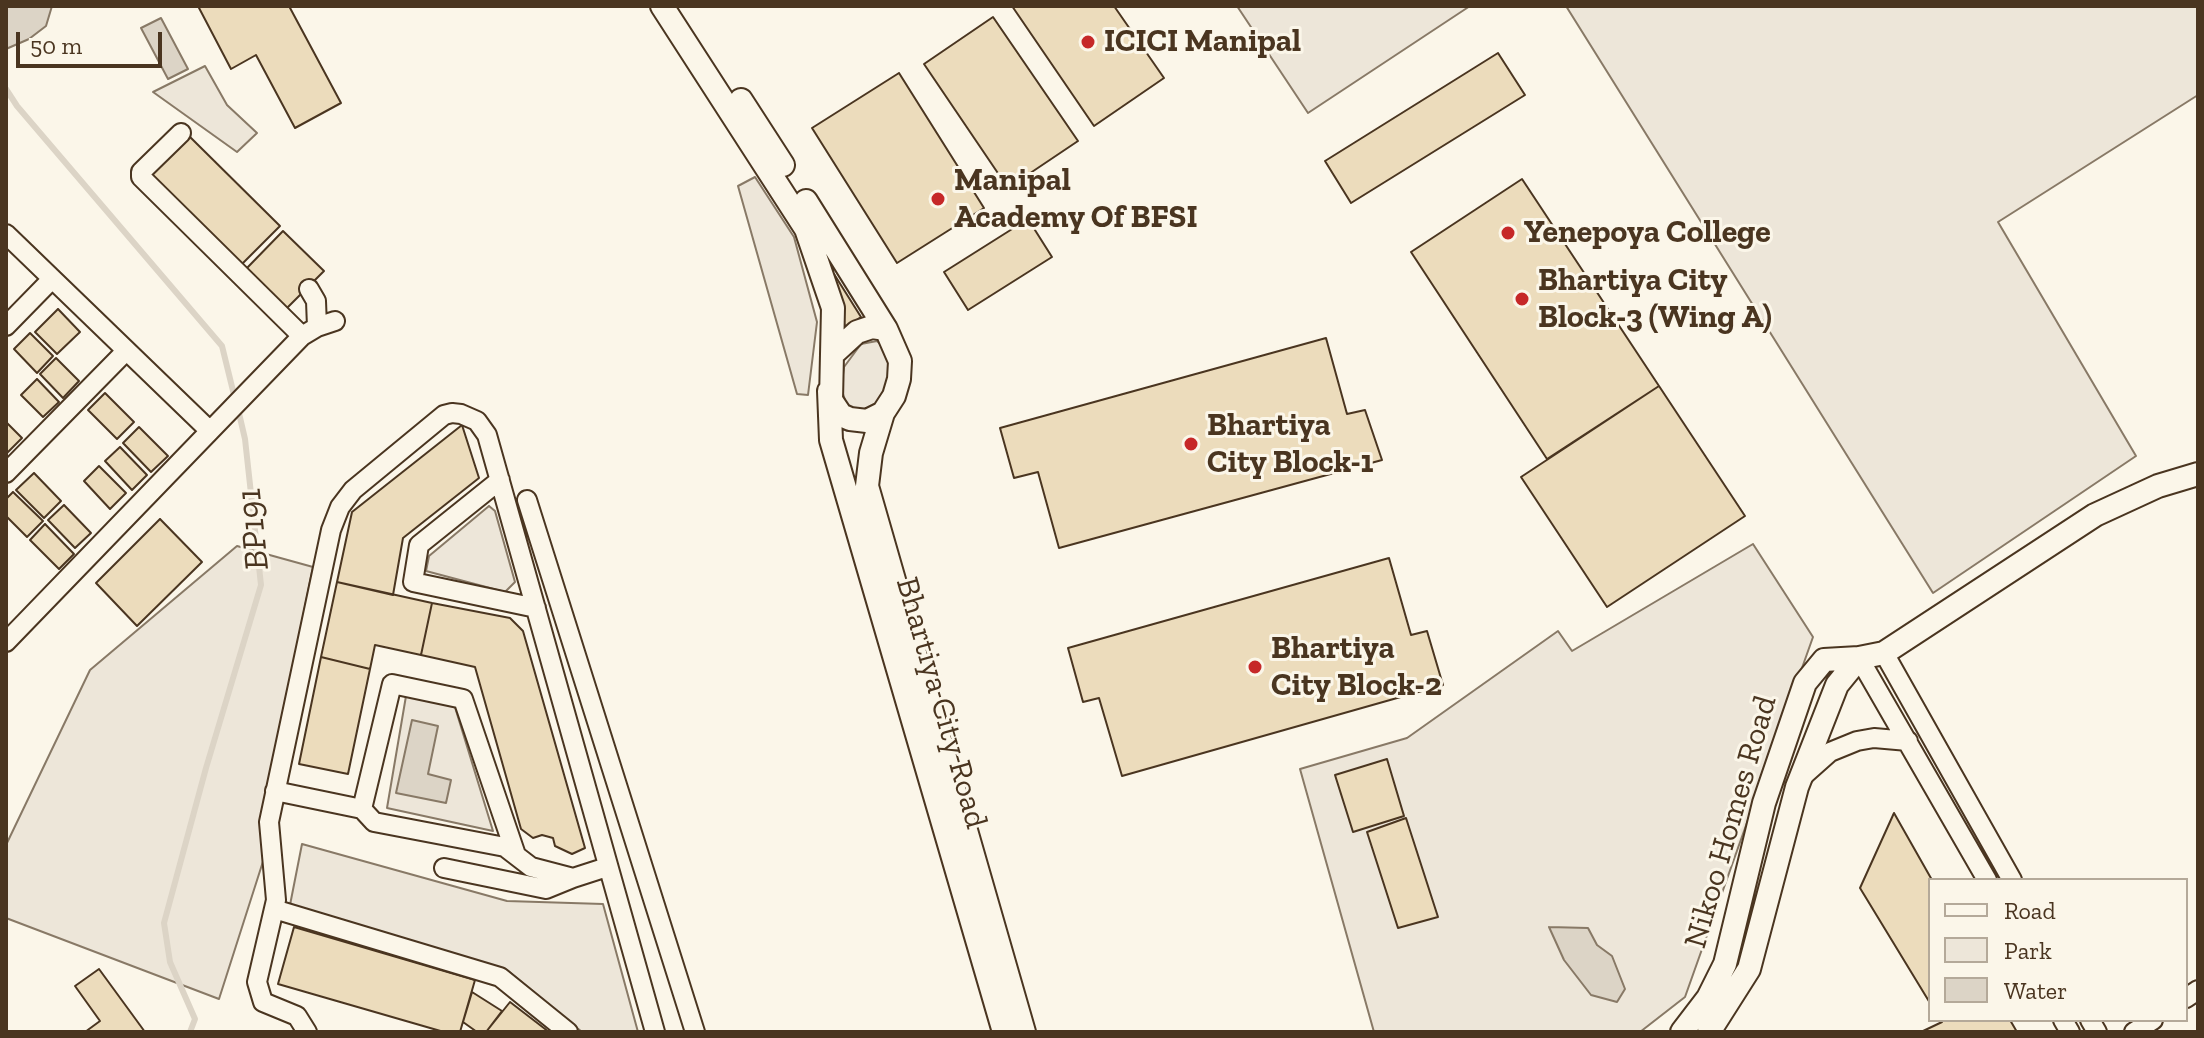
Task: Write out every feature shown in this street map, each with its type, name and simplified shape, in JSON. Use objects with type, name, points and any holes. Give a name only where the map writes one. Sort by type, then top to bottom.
[{"type":"street","name":"Bhartiya City Road","points":[[662,6],[806,229],[833,308],[829,391],[831,440],[1004,1032]]},
{"type":"street","name":"Bhartiya City Road","points":[[678,6],[764,135],[886,329],[900,361],[894,396],[883,413],[871,453],[867,486],[1024,1032]]},
{"type":"street","points":[[181,133],[141,172],[144,183],[318,328]]},
{"type":"street","points":[[6,234],[210,431]]},
{"type":"street","points":[[6,326],[52,279]]},
{"type":"street","points":[[309,289],[316,301],[318,328]]},
{"type":"street","points":[[833,354],[857,332],[872,327],[886,329]]},
{"type":"street","points":[[6,642],[243,396],[318,328]]},
{"type":"street","points":[[6,473],[126,351]]},
{"type":"street","points":[[829,391],[835,408],[850,419],[867,421],[883,413]]},
{"type":"street","points":[[307,1032],[297,1016],[263,1002],[257,989],[276,900],[269,822],[331,530],[346,498],[444,415],[452,413],[469,416],[483,427],[655,1032]]},
{"type":"street","points":[[1986,878],[1859,658],[1884,653],[2095,515],[2158,486],[2198,474]]},
{"type":"street","points":[[500,480],[419,545],[413,582],[536,608]]},
{"type":"street","points":[[527,500],[695,1032]]},
{"type":"street","points":[[1884,653],[2011,878]]},
{"type":"street","name":"Nikoo Homes Road","points":[[1709,1032],[1749,969],[1799,780],[1837,685],[1859,658]]},
{"type":"street","name":"Nikoo Homes Road","points":[[1682,1032],[1708,998],[1725,964],[1764,803],[1805,683],[1824,660],[1859,658]]},
{"type":"street","points":[[362,809],[392,684],[463,699],[516,855]]},
{"type":"street","points":[[1799,780],[1819,760],[1844,745],[1874,738],[1908,741]]},
{"type":"street","points":[[275,791],[362,809],[374,822],[505,847],[531,867],[573,878]]},
{"type":"street","points":[[444,868],[546,889],[607,867]]},
{"type":"street","points":[[274,909],[500,977],[568,1032]]},
{"type":"green space","points":[[1237,6],[1470,6],[1308,113]]},
{"type":"green space","points":[[1566,6],[2198,6],[2198,95],[1998,222],[2136,456],[1933,593]]},
{"type":"green space","points":[[205,66],[227,105],[257,133],[237,152],[153,92]]},
{"type":"green space","points":[[755,177],[794,237],[817,322],[808,395],[797,394],[738,186]]},
{"type":"green space","points":[[877,341],[889,352],[892,365],[881,400],[872,411],[848,409],[841,388],[844,367],[861,344]]},
{"type":"green space","points":[[489,506],[495,511],[515,582],[505,592],[426,571],[429,556]]},
{"type":"green space","points":[[1753,544],[1813,637],[1685,997],[1640,1032],[1374,1032],[1300,769],[1407,738],[1558,631],[1572,651]]},
{"type":"green space","points":[[237,546],[313,567],[261,824],[267,849],[219,999],[6,918],[6,845],[90,670]]},
{"type":"green space","points":[[406,696],[454,704],[493,831],[387,808]]},
{"type":"green space","points":[[302,844],[507,901],[603,904],[638,1032],[582,1032],[507,970],[290,905]]},
{"type":"water","points":[[6,6],[52,6],[46,26],[29,39],[6,49]]},
{"type":"water","points":[[161,18],[188,69],[168,79],[141,28]]},
{"type":"water","points":[[412,720],[438,726],[428,774],[451,780],[446,803],[396,793]]},
{"type":"water","points":[[1549,927],[1588,928],[1597,945],[1612,956],[1625,989],[1617,1002],[1591,995],[1564,960]]},
{"type":"building","points":[[198,6],[289,6],[341,103],[295,128],[256,55],[231,69]]},
{"type":"building","name":"ICICI Manipal","points":[[1012,6],[1114,6],[1164,78],[1094,126]]},
{"type":"building","points":[[993,17],[1078,141],[1008,188],[924,64]]},
{"type":"building","points":[[1498,53],[1525,95],[1351,203],[1325,161]]},
{"type":"building","points":[[899,73],[984,208],[897,263],[812,128]]},
{"type":"building","points":[[187,134],[280,226],[240,266],[147,175]]},
{"type":"building","name":"Bhartiya City Block-3 (Wing A)","points":[[1522,179],[1659,386],[1547,459],[1411,252]]},
{"type":"building","points":[[1028,219],[1052,257],[968,310],[944,272]]},
{"type":"building","points":[[283,231],[324,271],[286,309],[246,269]]},
{"type":"building","points":[[834,274],[861,317],[845,328]]},
{"type":"building","points":[[58,309],[80,332],[57,354],[35,332]]},
{"type":"building","points":[[30,333],[53,356],[37,373],[14,349]]},
{"type":"building","name":"Bhartiya City Block-1","points":[[1326,338],[1347,414],[1365,410],[1382,460],[1059,548],[1038,472],[1014,478],[1000,428]]},
{"type":"building","points":[[56,358],[79,381],[63,398],[40,374]]},
{"type":"building","points":[[37,379],[59,402],[43,417],[21,395]]},
{"type":"building","points":[[1659,386],[1745,516],[1607,607],[1521,477]]},
{"type":"building","points":[[105,393],[134,422],[117,439],[88,410]]},
{"type":"building","points":[[6,422],[22,438],[6,454]]},
{"type":"building","points":[[462,425],[479,478],[403,538],[393,595],[337,582],[352,512]]},
{"type":"building","points":[[139,427],[168,456],[151,472],[123,443]]},
{"type":"building","points":[[120,447],[147,475],[132,490],[105,461]]},
{"type":"building","points":[[99,466],[126,493],[110,509],[84,481]]},
{"type":"building","points":[[34,473],[61,501],[44,518],[16,490]]},
{"type":"building","points":[[13,492],[43,521],[27,537],[6,516],[6,499]]},
{"type":"building","points":[[64,505],[91,533],[75,548],[48,520]]},
{"type":"building","points":[[160,519],[202,562],[137,626],[96,583]]},
{"type":"building","points":[[45,524],[74,554],[59,569],[30,540]]},
{"type":"building","name":"Bhartiya City Block-2","points":[[1389,558],[1411,635],[1427,631],[1443,685],[1122,776],[1099,698],[1083,702],[1068,648]]},
{"type":"building","points":[[337,582],[432,603],[421,655],[375,645],[370,669],[321,657]]},
{"type":"building","points":[[432,603],[510,618],[523,631],[585,848],[572,854],[555,846],[553,838],[542,835],[533,838],[521,829],[475,667],[421,655]]},
{"type":"building","points":[[321,657],[370,669],[348,774],[299,764]]},
{"type":"building","points":[[1387,759],[1404,816],[1353,832],[1335,775]]},
{"type":"building","points":[[1894,813],[1931,878],[1928,878],[1928,1000],[1860,888]]},
{"type":"building","points":[[1406,818],[1438,917],[1398,928],[1367,832]]},
{"type":"building","points":[[294,927],[475,980],[460,1032],[444,1032],[278,984]]},
{"type":"building","points":[[99,969],[145,1032],[85,1032],[100,1021],[75,986]]},
{"type":"building","points":[[472,992],[502,1011],[486,1032],[477,1032],[463,1022]]},
{"type":"building","points":[[510,1002],[549,1032],[486,1032]]},
{"type":"building","points":[[1942,1022],[2011,1022],[2017,1032],[1921,1032]]},
{"type":"waterway","name":"BP191","points":[[6,89],[17,106],[222,346],[235,399]]},
{"type":"waterway","name":"BP191","points":[[190,1032],[195,1019],[170,962],[164,923],[261,585],[245,439],[238,409]]},
{"type":"place","name":"ICICI Manipal","points":[[1088,42]]},
{"type":"place","name":"Manipal Academy Of BFSI","points":[[938,199]]},
{"type":"place","name":"Yenepoya College","points":[[1508,233]]},
{"type":"place","name":"Bhartiya City Block-3 (Wing A)","points":[[1522,299]]},
{"type":"place","name":"Bhartiya City Block-1","points":[[1191,444]]},
{"type":"place","name":"Bhartiya City Block-2","points":[[1255,667]]}]
